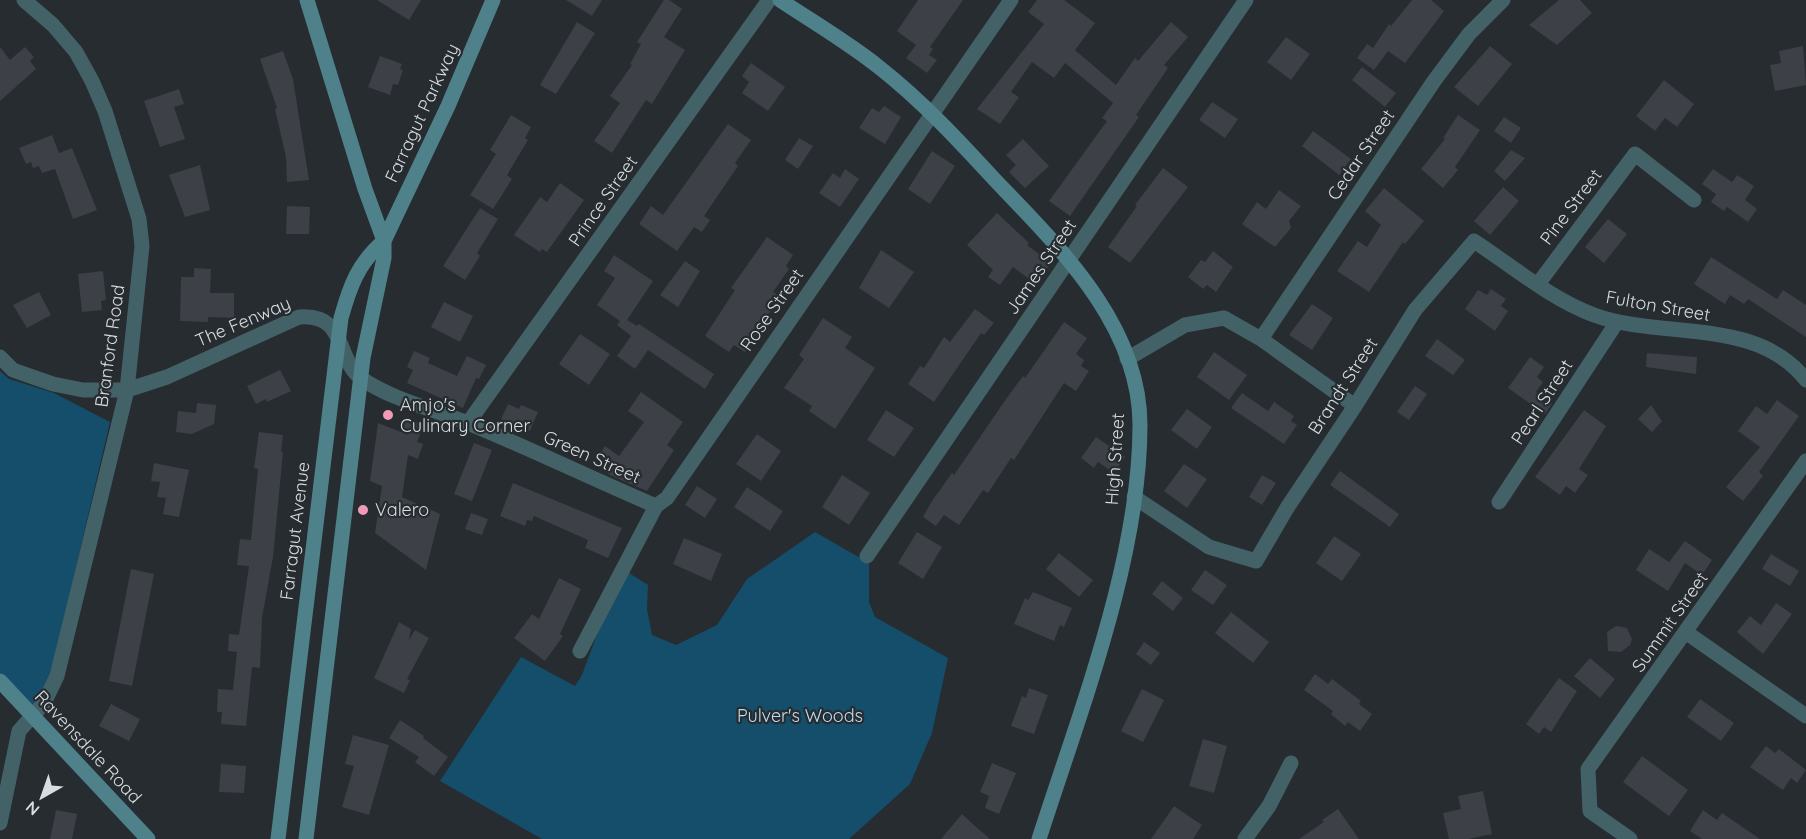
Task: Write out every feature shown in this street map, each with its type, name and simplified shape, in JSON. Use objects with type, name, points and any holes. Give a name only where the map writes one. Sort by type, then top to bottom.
[{"type":"main road","points":[[306,839],[347,492],[356,372],[384,258],[384,241],[365,189],[307,0]]},
{"type":"main road","name":"Farragut Parkway","points":[[384,241],[448,106],[493,0]]},
{"type":"main road","name":"High Street","points":[[780,0],[878,66],[932,114],[1070,259],[1101,303],[1127,360],[1137,396],[1140,424],[1134,498],[1122,564],[1087,691],[1039,839]]},
{"type":"main road","name":"Farragut Avenue","points":[[278,839],[341,318],[354,276],[368,254],[384,241]]},
{"type":"main road","points":[[320,489],[347,492]]},
{"type":"main road","points":[[312,553],[338,556]]},
{"type":"main road","name":"Ravensdale Road","points":[[0,681],[148,839]]},
{"type":"main road","points":[[292,709],[320,712]]},
{"type":"street","name":"Branford Road","points":[[0,823],[19,731],[44,703],[57,676],[127,390],[142,246],[139,219],[105,111],[92,81],[76,52],[53,25],[24,0]]},
{"type":"street","name":"Prince Street","points":[[468,423],[769,0]]},
{"type":"street","name":"Rose Street","points":[[580,651],[656,506],[667,498],[1011,0]]},
{"type":"street","name":"James Street","points":[[867,556],[1246,0]]},
{"type":"street","name":"Cedar Street","points":[[1261,339],[1434,81],[1469,34],[1503,0]]},
{"type":"street","name":"Pine Street","points":[[1538,284],[1635,154],[1694,200]]},
{"type":"street","name":"Fulton Street","points":[[1474,241],[1538,284],[1584,310],[1617,322],[1674,328],[1743,340],[1770,350],[1797,369],[1806,380]]},
{"type":"street","name":"Brandt Street","points":[[1134,498],[1209,547],[1256,561],[1287,508],[1415,310],[1474,241]]},
{"type":"street","name":"The Fenway","points":[[0,357],[13,370],[53,384],[83,390],[127,390],[167,377],[299,317],[319,318],[339,336]]},
{"type":"street","points":[[1127,360],[1185,325],[1224,318],[1261,339],[1355,406]]},
{"type":"street","name":"Pearl Street","points":[[1499,502],[1617,322]]},
{"type":"street","points":[[339,336],[356,372]]},
{"type":"street","name":"Green Street","points":[[356,372],[389,393],[468,423],[656,506]]},
{"type":"street","name":"Summit Street","points":[[1630,839],[1590,812],[1588,769],[1687,633],[1806,461]]},
{"type":"street","points":[[1687,633],[1806,716]]},
{"type":"street","points":[[1245,839],[1269,806],[1291,763]]},
{"type":"green space","points":[[0,371],[9,379],[54,393],[110,422],[44,703],[33,717],[0,681]]},
{"type":"green space","name":"Pulver's Woods","points":[[815,532],[869,563],[869,602],[875,617],[948,658],[932,733],[910,784],[849,839],[542,839],[440,781],[521,657],[575,686],[582,675],[602,621],[629,573],[648,585],[647,609],[652,635],[676,645],[717,625],[747,579]]},
{"type":"building","points":[[377,0],[421,0],[409,20]]},
{"type":"building","points":[[566,0],[602,0],[592,16]]},
{"type":"building","points":[[664,0],[669,0],[682,9],[664,37],[685,50],[652,104],[646,100],[612,153],[594,141],[620,103],[610,96],[632,65],[630,64],[641,44],[637,42]]},
{"type":"building","points":[[918,0],[963,0],[930,47],[933,49],[929,55],[937,60],[927,73],[906,58],[916,45],[897,31]]},
{"type":"building","points":[[1037,0],[1064,0],[1095,23],[1075,50],[1116,85],[1135,58],[1138,61],[1171,22],[1188,37],[1164,65],[1168,68],[1136,115],[1139,117],[1070,216],[1049,201],[1107,121],[1102,118],[1113,103],[1065,63],[1054,78],[1032,62],[1011,92],[1019,97],[1000,124],[977,109],[1044,24],[1028,12]]},
{"type":"building","points":[[1412,0],[1431,0],[1444,11],[1405,63],[1388,51],[1374,70],[1357,58],[1367,44],[1373,48],[1389,24],[1391,26]]},
{"type":"building","points":[[1559,0],[1580,0],[1592,13],[1557,45],[1529,25]]},
{"type":"building","points":[[577,22],[595,33],[556,94],[540,85]]},
{"type":"building","points":[[1286,37],[1310,54],[1291,80],[1267,62]]},
{"type":"building","points":[[1490,46],[1512,64],[1478,106],[1454,87]]},
{"type":"building","points":[[1803,46],[1806,85],[1775,91],[1770,65],[1781,63],[1779,51]]},
{"type":"building","points":[[0,47],[10,60],[25,47],[34,57],[30,61],[36,69],[0,101]]},
{"type":"building","points":[[283,51],[293,79],[309,180],[287,182],[286,157],[275,109],[277,108],[260,59]]},
{"type":"building","points":[[380,56],[402,64],[400,69],[403,70],[398,85],[393,84],[390,95],[368,87]]},
{"type":"building","points":[[751,63],[785,87],[768,111],[742,93],[749,82],[742,76]]},
{"type":"building","points":[[1362,67],[1396,93],[1385,107],[1352,80]]},
{"type":"building","points":[[1664,80],[1694,104],[1677,127],[1665,118],[1655,131],[1636,116]]},
{"type":"building","points":[[179,89],[184,104],[174,107],[185,139],[160,147],[144,101]]},
{"type":"building","points":[[1212,102],[1238,119],[1225,138],[1199,120]]},
{"type":"building","points":[[884,106],[901,117],[885,144],[859,128],[872,108],[879,112]]},
{"type":"building","points":[[511,115],[531,127],[525,138],[528,140],[507,175],[512,179],[493,209],[470,195],[496,154],[490,150]]},
{"type":"building","points":[[1458,115],[1480,130],[1455,167],[1458,170],[1443,188],[1421,169],[1445,139],[1443,138]]},
{"type":"building","points":[[1504,117],[1521,128],[1511,143],[1494,131]]},
{"type":"building","points":[[728,124],[751,140],[735,163],[738,166],[704,216],[710,220],[702,232],[694,227],[677,251],[639,224],[651,206],[663,215]]},
{"type":"building","points":[[1313,131],[1351,159],[1339,175],[1302,146]]},
{"type":"building","points":[[52,135],[59,153],[72,148],[97,210],[73,219],[55,169],[42,173],[39,166],[33,168],[31,162],[26,164],[19,148]]},
{"type":"building","points":[[799,138],[813,146],[798,169],[785,160]]},
{"type":"building","points":[[1023,139],[1049,166],[1025,188],[1009,172],[1016,165],[1006,155]]},
{"type":"building","points":[[1511,150],[1525,158],[1505,181],[1494,171]]},
{"type":"building","points":[[932,151],[955,166],[930,204],[908,189]]},
{"type":"building","points":[[200,165],[210,210],[185,217],[169,175]]},
{"type":"building","points":[[1163,168],[1188,187],[1130,263],[1108,247],[1137,206],[1135,205]]},
{"type":"building","points":[[845,169],[859,179],[840,207],[819,193],[833,173],[840,178]]},
{"type":"building","points":[[1713,169],[1732,182],[1737,175],[1754,186],[1745,200],[1757,209],[1748,222],[1727,207],[1724,211],[1711,202],[1716,194],[1702,184]]},
{"type":"building","points":[[560,183],[584,200],[547,252],[542,249],[540,252],[514,235],[540,197],[547,202]]},
{"type":"building","points":[[1503,187],[1519,201],[1490,235],[1474,221]]},
{"type":"building","points":[[1384,188],[1424,221],[1405,244],[1403,242],[1369,292],[1337,271],[1358,241],[1367,247],[1381,225],[1365,211]]},
{"type":"building","points":[[1279,190],[1301,206],[1289,221],[1291,228],[1275,247],[1242,224],[1257,202],[1266,209]]},
{"type":"building","points":[[287,206],[310,207],[309,234],[286,234]]},
{"type":"building","points":[[480,208],[498,219],[477,253],[480,256],[465,280],[443,266]]},
{"type":"building","points":[[997,213],[1029,243],[1027,245],[1051,263],[1036,284],[1013,267],[1000,285],[988,277],[993,270],[967,245]]},
{"type":"building","points":[[1608,219],[1627,234],[1604,263],[1585,247]]},
{"type":"building","points":[[767,237],[793,255],[786,266],[789,269],[773,292],[780,296],[745,352],[734,345],[729,352],[705,336],[735,290],[731,288]]},
{"type":"building","points":[[881,250],[914,272],[889,308],[859,288]]},
{"type":"building","points":[[1213,251],[1233,267],[1216,292],[1207,285],[1203,289],[1188,277],[1201,260],[1205,262]]},
{"type":"building","points":[[614,255],[653,281],[627,320],[637,326],[639,324],[714,374],[705,389],[648,350],[635,369],[617,356],[631,336],[617,325],[620,321],[597,305],[615,278],[604,271]]},
{"type":"building","points":[[1711,257],[1777,299],[1783,290],[1806,305],[1806,337],[1748,299],[1744,304],[1730,295],[1725,304],[1694,284]]},
{"type":"building","points":[[685,261],[700,271],[678,307],[660,295]]},
{"type":"building","points":[[194,268],[211,269],[210,293],[234,293],[234,318],[208,317],[208,322],[180,321],[181,277],[194,277]]},
{"type":"building","points":[[103,271],[106,300],[101,301],[102,310],[82,312],[78,274]]},
{"type":"building","points":[[1491,289],[1506,299],[1501,306],[1508,311],[1495,331],[1465,309],[1478,290],[1487,295]]},
{"type":"building","points":[[39,292],[51,315],[27,328],[13,305]]},
{"type":"building","points":[[444,302],[473,316],[460,342],[431,327]]},
{"type":"building","points":[[1312,304],[1333,318],[1312,350],[1289,335]]},
{"type":"building","points":[[975,309],[994,323],[984,335],[981,333],[934,402],[908,384],[920,366],[924,368],[944,337],[950,342]]},
{"type":"building","points":[[823,318],[852,337],[845,348],[875,368],[835,429],[809,411],[812,406],[784,388],[804,359],[799,355]]},
{"type":"building","points":[[1064,322],[1087,338],[1076,354],[1084,360],[1081,366],[1089,371],[1076,391],[1064,383],[1014,460],[1011,458],[988,493],[983,490],[959,525],[944,515],[936,526],[923,517],[932,501],[952,473],[954,475],[1006,399],[1023,376],[1025,378]]},
{"type":"building","points":[[580,334],[610,354],[589,385],[559,364]]},
{"type":"building","points":[[1437,339],[1465,360],[1453,375],[1425,356]]},
{"type":"building","points":[[414,351],[430,358],[428,363],[457,376],[467,356],[486,365],[479,379],[476,378],[463,408],[407,383],[413,370],[407,367]]},
{"type":"building","points":[[1214,352],[1247,375],[1229,400],[1197,377]]},
{"type":"building","points":[[1647,353],[1697,357],[1696,374],[1646,367]]},
{"type":"building","points":[[1530,357],[1544,367],[1537,377],[1543,382],[1536,392],[1552,404],[1545,414],[1508,388]]},
{"type":"building","points":[[280,370],[291,391],[267,402],[266,399],[256,404],[247,386]]},
{"type":"building","points":[[1415,386],[1427,394],[1409,420],[1397,412]]},
{"type":"building","points":[[641,392],[683,422],[667,445],[674,450],[647,491],[608,474],[611,470],[596,460],[605,446],[619,456],[644,422],[628,411]]},
{"type":"building","points":[[1242,393],[1268,411],[1274,402],[1294,416],[1291,421],[1297,425],[1284,444],[1231,408]]},
{"type":"building","points":[[1777,400],[1799,416],[1759,472],[1763,476],[1743,501],[1726,487],[1760,447],[1738,431],[1756,406],[1767,414]]},
{"type":"building","points":[[197,403],[216,405],[214,424],[192,434],[176,432],[178,411],[196,413]]},
{"type":"building","points":[[508,404],[519,409],[521,405],[538,412],[530,431],[501,419]]},
{"type":"building","points":[[1651,405],[1662,421],[1652,432],[1638,419]]},
{"type":"building","points":[[1187,409],[1212,427],[1197,449],[1171,430]]},
{"type":"building","points":[[886,410],[914,428],[894,457],[867,440]]},
{"type":"building","points":[[1584,410],[1606,426],[1579,469],[1588,475],[1575,493],[1566,486],[1560,495],[1535,477]]},
{"type":"building","points":[[407,418],[424,425],[417,442],[423,444],[418,459],[408,455],[402,497],[440,514],[426,570],[375,533],[382,486],[370,481],[378,423],[401,432]]},
{"type":"building","points":[[259,432],[283,435],[273,557],[262,618],[260,668],[252,667],[246,726],[221,724],[222,712],[217,712],[218,689],[233,690],[237,652],[228,651],[229,634],[239,635],[249,566],[237,565],[240,539],[251,540],[258,469],[254,468]]},
{"type":"building","points":[[757,434],[781,451],[761,481],[736,464]]},
{"type":"building","points":[[1096,437],[1125,457],[1114,473],[1098,462],[1094,468],[1081,458]]},
{"type":"building","points":[[474,443],[492,450],[472,501],[454,494]]},
{"type":"building","points":[[154,463],[189,470],[179,517],[163,514],[166,498],[157,497],[160,482],[151,481]]},
{"type":"building","points":[[1184,464],[1207,479],[1187,508],[1164,491]]},
{"type":"building","points":[[1340,471],[1399,514],[1390,527],[1330,485]]},
{"type":"building","points":[[842,475],[870,493],[849,525],[822,507]]},
{"type":"building","points":[[1262,475],[1276,483],[1262,505],[1249,497]]},
{"type":"building","points":[[513,483],[622,528],[608,558],[585,548],[588,540],[534,516],[532,521],[527,520],[525,526],[500,516]]},
{"type":"building","points":[[697,486],[717,499],[705,518],[685,505]]},
{"type":"building","points":[[747,487],[783,511],[770,531],[734,507]]},
{"type":"building","points":[[471,513],[488,519],[482,535],[465,529]]},
{"type":"building","points":[[917,532],[942,547],[923,579],[898,563]]},
{"type":"building","points":[[1334,536],[1361,554],[1342,581],[1316,563]]},
{"type":"building","points":[[684,538],[722,554],[711,581],[673,564]]},
{"type":"building","points":[[1685,541],[1712,560],[1702,575],[1685,563],[1668,591],[1636,570],[1649,549],[1669,562]]},
{"type":"building","points":[[1059,553],[1093,580],[1079,597],[1046,569]]},
{"type":"building","points":[[1771,554],[1799,571],[1790,586],[1762,569]]},
{"type":"building","points":[[131,569],[154,574],[132,686],[109,681]]},
{"type":"building","points":[[1205,570],[1227,585],[1213,605],[1191,590]]},
{"type":"building","points":[[559,578],[581,589],[560,634],[563,636],[545,661],[514,638],[532,614],[539,619]]},
{"type":"building","points":[[1162,581],[1183,598],[1173,611],[1152,594]]},
{"type":"building","points":[[1033,592],[1072,608],[1064,627],[1060,625],[1054,641],[1014,624],[1025,598],[1028,600]]},
{"type":"building","points":[[1776,603],[1792,614],[1763,654],[1737,632],[1750,616],[1761,625]]},
{"type":"building","points":[[1231,612],[1269,642],[1253,663],[1215,633]]},
{"type":"building","points":[[399,622],[411,629],[409,640],[415,630],[429,638],[407,679],[410,680],[404,693],[374,678]]},
{"type":"building","points":[[1616,626],[1627,628],[1632,639],[1630,645],[1621,652],[1608,651],[1607,632]]},
{"type":"building","points":[[1144,642],[1160,653],[1151,665],[1136,654]]},
{"type":"building","points":[[1590,658],[1615,679],[1600,698],[1574,676]]},
{"type":"building","points":[[1315,674],[1328,684],[1332,679],[1361,701],[1359,704],[1372,714],[1360,731],[1348,722],[1345,726],[1331,714],[1333,711],[1304,690]]},
{"type":"building","points":[[1559,678],[1577,691],[1551,732],[1544,727],[1539,734],[1526,724]]},
{"type":"building","points":[[1029,688],[1048,695],[1034,734],[1011,726],[1022,696],[1026,698]]},
{"type":"building","points":[[1142,689],[1164,700],[1143,742],[1121,731]]},
{"type":"building","points":[[1700,699],[1734,723],[1721,741],[1687,717]]},
{"type":"building","points":[[111,704],[140,719],[129,741],[99,726]]},
{"type":"building","points":[[400,720],[424,736],[423,738],[448,757],[434,776],[415,762],[419,757],[389,738]]},
{"type":"building","points":[[353,735],[389,745],[369,815],[342,807],[354,766],[345,764]]},
{"type":"building","points":[[1203,739],[1227,746],[1214,793],[1189,786]]},
{"type":"building","points":[[1766,746],[1775,753],[1779,749],[1806,770],[1797,783],[1791,778],[1783,790],[1750,767]]},
{"type":"building","points":[[1642,756],[1688,790],[1669,816],[1623,782]]},
{"type":"building","points":[[992,763],[1016,773],[999,814],[985,808],[989,796],[980,792]]},
{"type":"building","points":[[221,764],[246,766],[244,793],[219,792]]},
{"type":"building","points":[[1483,791],[1492,834],[1468,839],[1449,839],[1443,813],[1461,809],[1458,796]]},
{"type":"building","points":[[1174,806],[1202,825],[1193,839],[1151,839]]},
{"type":"building","points":[[1338,809],[1359,839],[1299,839],[1324,822],[1322,820]]},
{"type":"building","points":[[56,810],[77,814],[72,839],[50,839]]},
{"type":"building","points":[[1703,810],[1717,820],[1722,813],[1760,839],[1702,839],[1690,831]]},
{"type":"building","points":[[962,814],[975,826],[990,839],[941,839]]},
{"type":"place","name":"Amjo's Culinary Corner","points":[[388,415]]},
{"type":"place","name":"Valero","points":[[363,510]]}]
